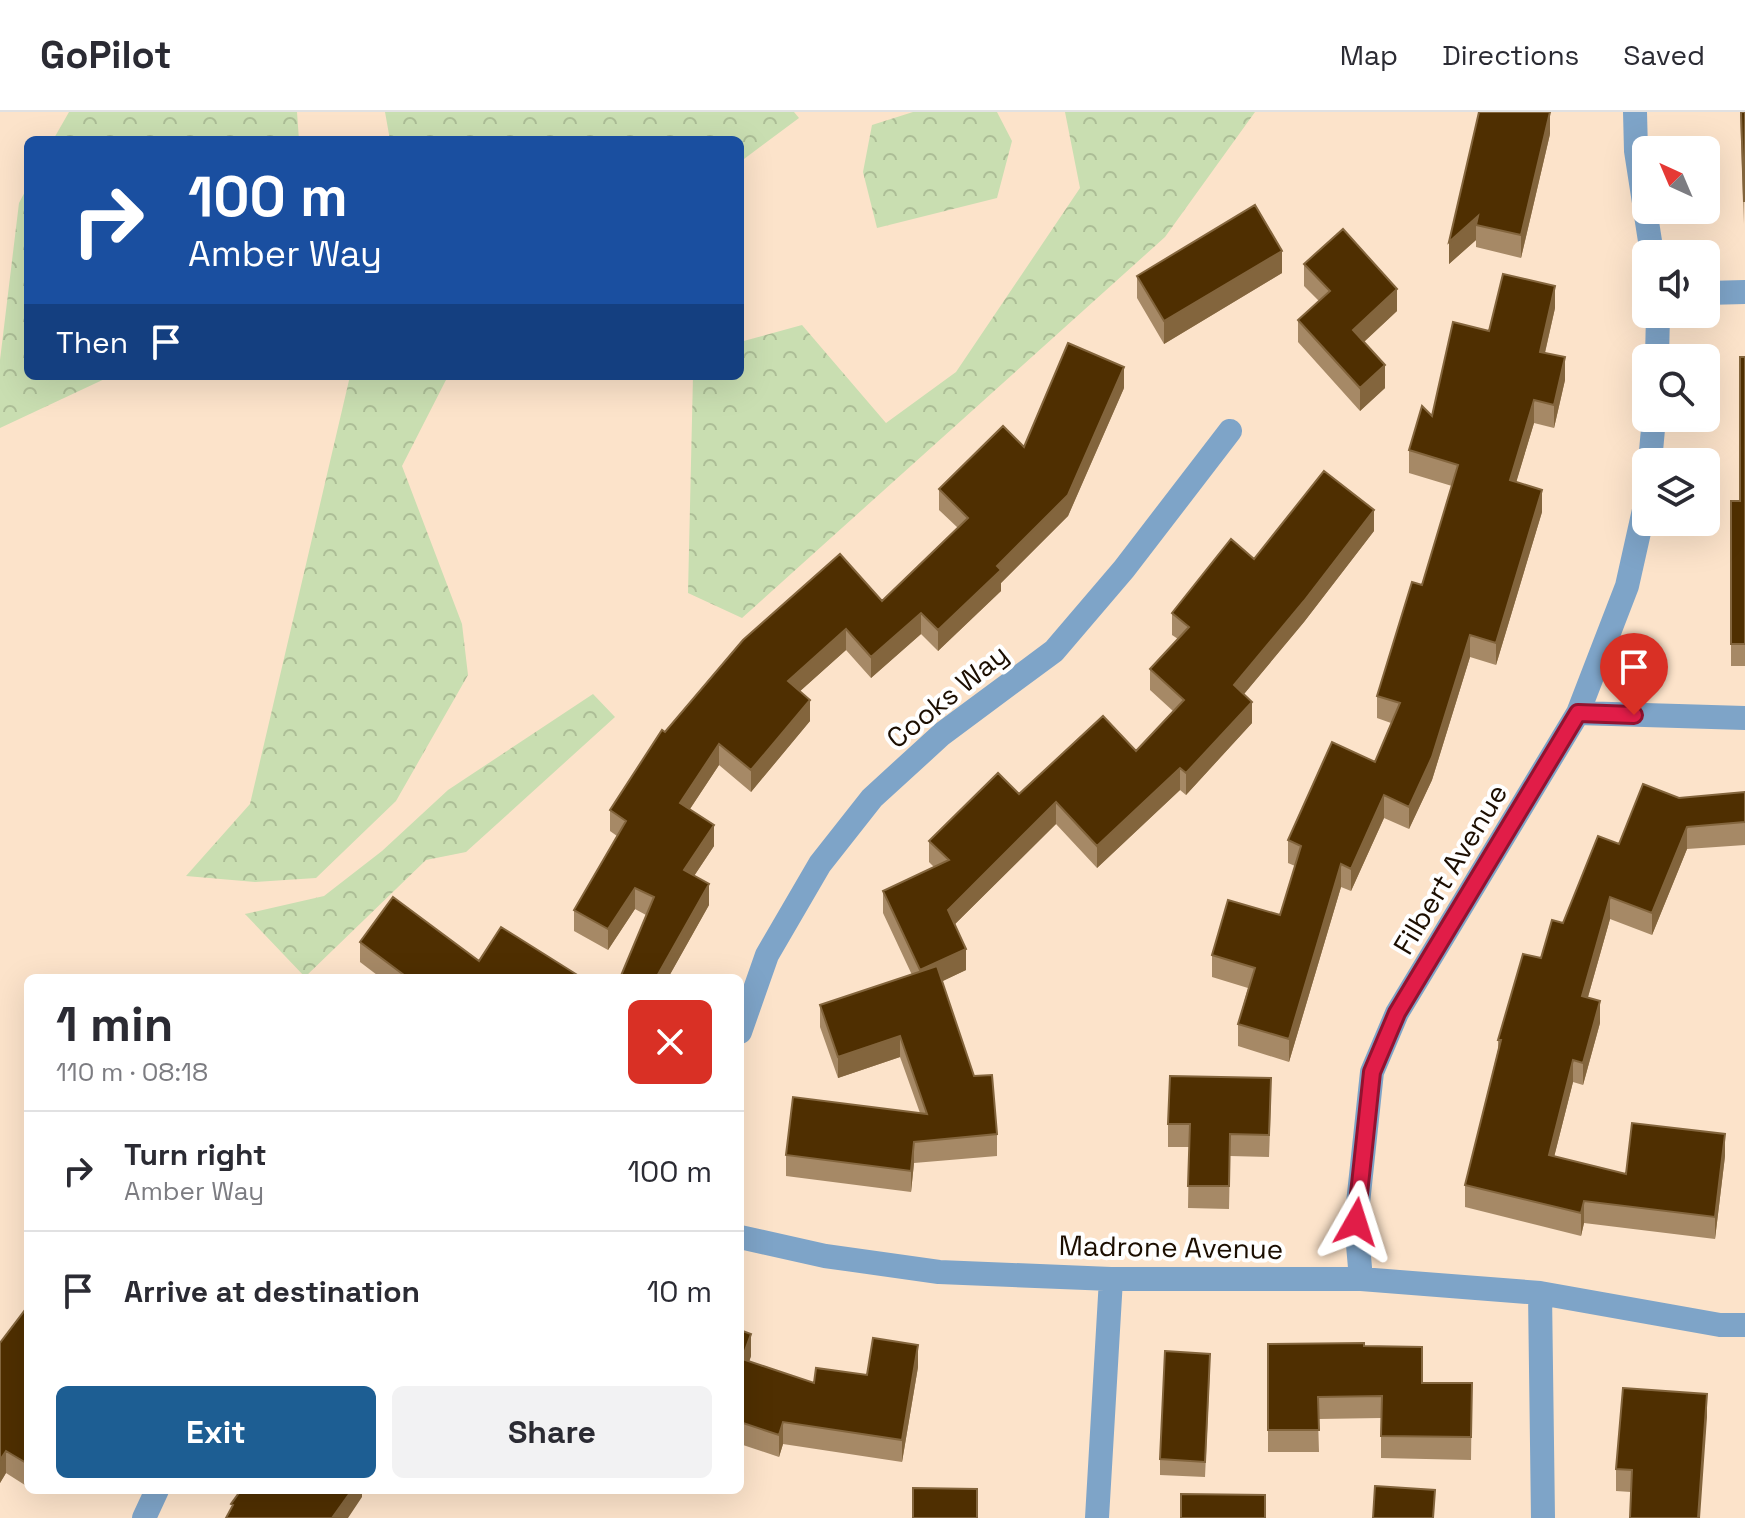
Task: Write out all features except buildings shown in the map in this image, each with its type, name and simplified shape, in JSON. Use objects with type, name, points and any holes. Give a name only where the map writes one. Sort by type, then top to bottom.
[{"type":"street","points":[[1635,112],[1636,151],[1650,240]]},
{"type":"street","points":[[1720,293],[1745,292]]},
{"type":"street","name":"Cooks Way","points":[[744,1021],[767,955],[820,864],[872,798],[942,734],[1054,651],[1124,569],[1230,431]]},
{"type":"street","name":"Filbert Avenue","points":[[1361,1279],[1356,1222],[1372,1072],[1397,1013],[1578,713],[1627,586],[1638,536]]},
{"type":"street","points":[[1578,713],[1745,718]]},
{"type":"street","name":"Madrone Avenue","points":[[744,1238],[825,1256],[939,1272],[1111,1279],[1361,1279],[1540,1293],[1720,1325],[1745,1325]]},
{"type":"street","points":[[1097,1518],[1111,1279]]},
{"type":"street","points":[[1540,1293],[1543,1518]]},
{"type":"street","points":[[144,1518],[155,1494]]},
{"type":"green space","points":[[69,112],[297,112],[299,136],[55,136]]},
{"type":"green space","points":[[385,112],[794,112],[799,118],[744,159],[744,136],[389,136]]},
{"type":"green space","points":[[913,112],[997,112],[1012,141],[997,198],[877,228],[863,172],[872,125]]},
{"type":"green space","points":[[1065,112],[1255,112],[1165,237],[742,618],[688,593],[693,380],[744,380],[744,341],[802,325],[886,423],[956,372],[1080,188]]},
{"type":"green space","points":[[24,194],[24,380],[102,380],[0,428],[0,360],[19,203]]},
{"type":"green space","points":[[349,380],[446,380],[402,466],[462,624],[468,675],[396,801],[316,878],[255,882],[186,876],[250,804]]},
{"type":"green space","points":[[593,694],[615,717],[466,852],[426,860],[308,974],[302,974],[245,914],[324,896],[382,851],[448,790]]},
{"type":"route","points":[[1356,1222],[1372,1072],[1397,1013],[1578,713],[1634,715]]}]
